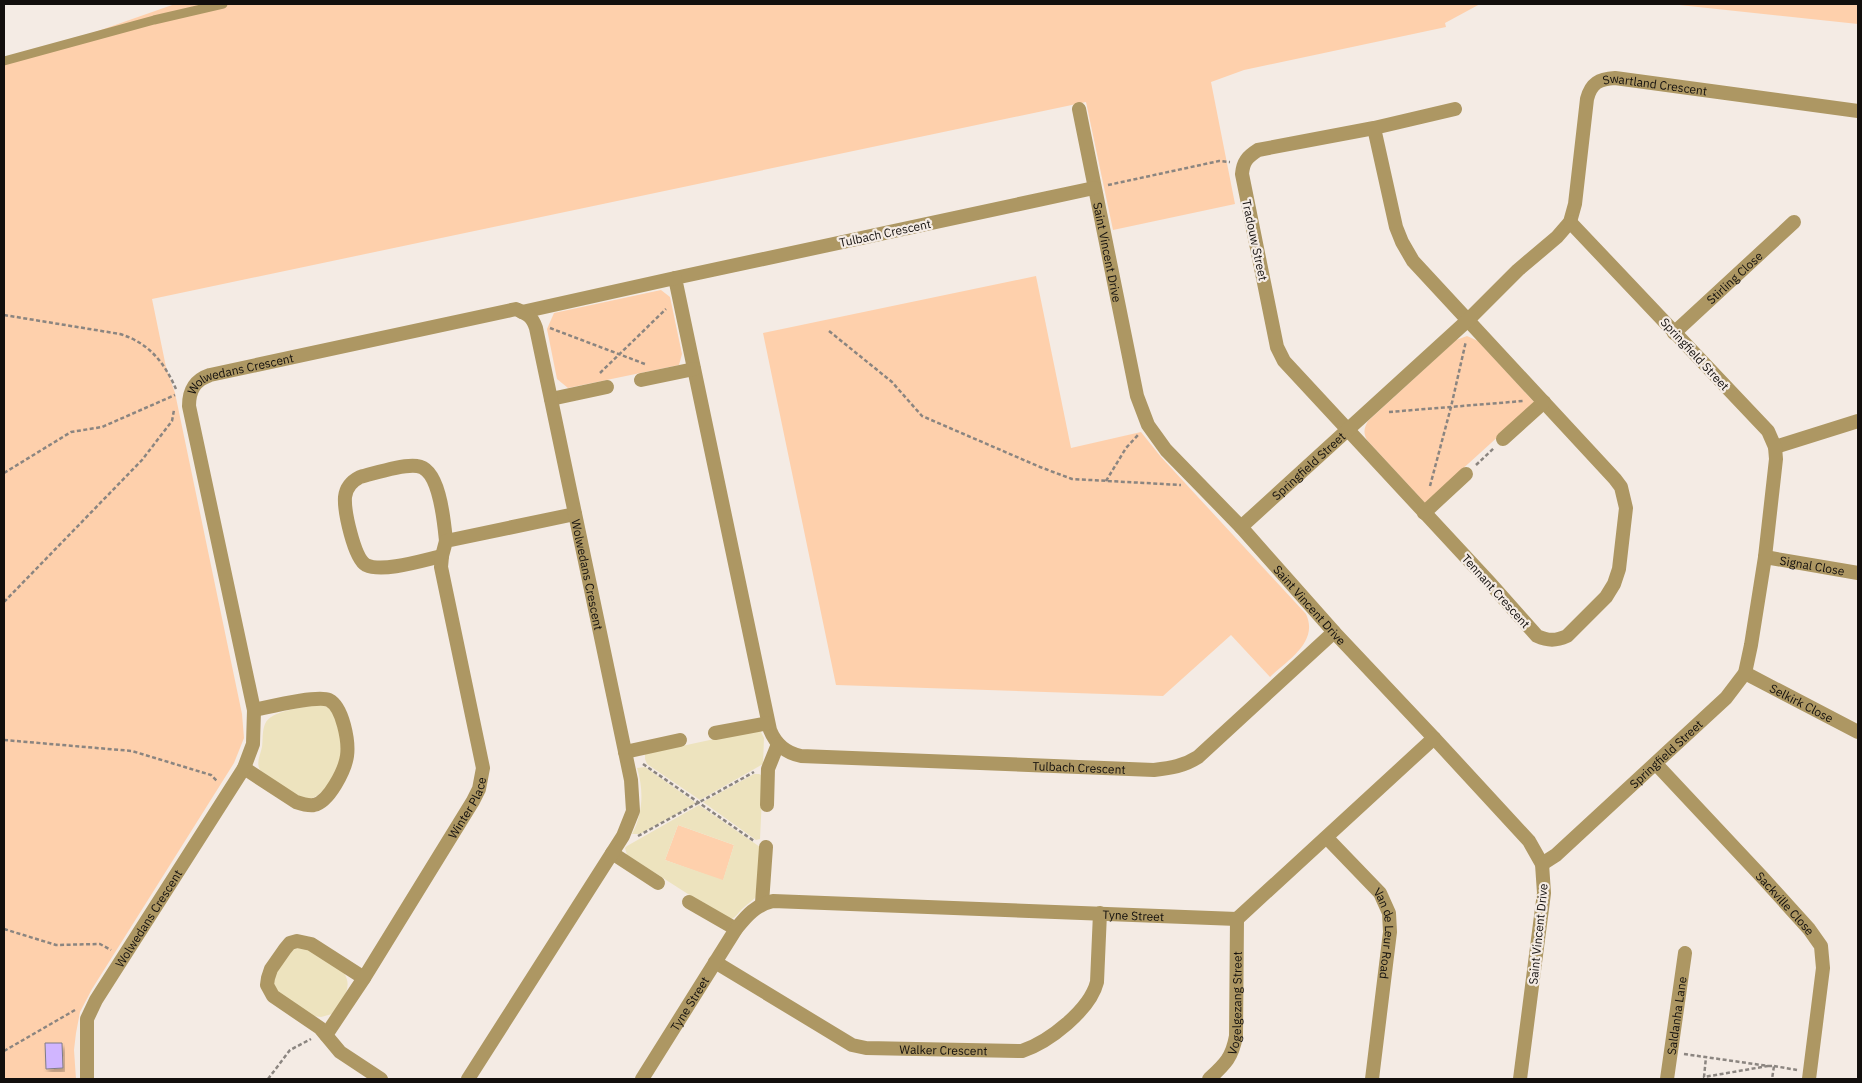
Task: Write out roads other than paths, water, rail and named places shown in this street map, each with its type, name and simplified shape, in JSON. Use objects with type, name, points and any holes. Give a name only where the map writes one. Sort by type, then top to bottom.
[{"type":"street","name":"Swartland Crescent","points":[[1570,222],[1575,204],[1587,99],[1589,90],[1599,80],[1615,78],[1858,111]]},
{"type":"street","name":"Saint Vincent Drive","points":[[1079,109],[1137,396],[1148,425],[1166,450],[1241,527],[1334,632],[1529,841],[1542,864],[1544,893],[1520,1079]]},
{"type":"street","points":[[1455,109],[1374,128],[1396,227],[1402,242],[1413,261],[1468,320]]},
{"type":"street","name":"Tradouw Street","points":[[1346,430],[1284,361],[1277,347],[1242,174],[1243,164],[1248,157],[1258,150],[1374,128]]},
{"type":"street","name":"Tulbach Crescent","points":[[627,289],[1094,188]]},
{"type":"street","name":"Springfield Street","points":[[1241,527],[1468,320],[1570,222],[1768,431],[1775,447],[1775,474],[1745,673],[1726,698],[1656,764],[1556,855],[1542,864]]},
{"type":"street","name":"Stirling Close","points":[[1674,332],[1794,222]]},
{"type":"street","points":[[675,278],[768,723],[773,738],[778,744],[768,769],[767,805]]},
{"type":"street","name":"Wolwedans Crescent","points":[[522,312],[627,289]]},
{"type":"street","name":"Wolwedans Crescent","points":[[87,1079],[87,1020],[96,1000],[244,768],[253,744],[254,710],[189,395],[200,378],[210,375],[510,310],[528,314],[534,322],[576,514],[632,750],[632,811],[623,836],[468,1079]]},
{"type":"street","name":"Tennant Crescent","points":[[1346,430],[1428,509],[1537,636],[1552,640],[1568,636],[1606,597],[1614,584],[1619,569],[1626,508],[1621,487],[1468,320]]},
{"type":"street","points":[[641,380],[694,369]]},
{"type":"street","points":[[551,398],[607,387]]},
{"type":"street","points":[[1503,439],[1544,402]]},
{"type":"street","points":[[1775,447],[1858,421]]},
{"type":"street","name":"Winter Place","points":[[323,1032],[364,978],[473,801],[482,779],[483,768],[441,566],[446,541],[433,476],[427,469],[419,466],[409,466],[360,477],[349,486],[345,497],[354,548],[360,560],[365,564],[372,567],[386,567],[442,556]]},
{"type":"street","points":[[1428,509],[1466,474]]},
{"type":"street","points":[[446,541],[576,514]]},
{"type":"street","name":"Signal Close","points":[[1764,557],[1858,573]]},
{"type":"street","name":"Tulbach Crescent","points":[[778,744],[788,752],[801,756],[1154,770],[1174,768],[1188,764],[1198,757],[1334,632]]},
{"type":"street","name":"Selkirk Close","points":[[1745,673],[1858,732]]},
{"type":"street","points":[[244,768],[296,802],[314,805],[322,802],[330,794],[347,758],[347,741],[341,714],[330,700],[321,698],[254,710]]},
{"type":"street","points":[[715,734],[768,723]]},
{"type":"street","points":[[1238,919],[1434,738]]},
{"type":"street","points":[[632,750],[680,740]]},
{"type":"street","name":"Sackville Close","points":[[1656,764],[1809,929],[1821,946],[1823,968],[1809,1075]]},
{"type":"street","name":"Van de Leur Road","points":[[1327,838],[1380,893],[1389,913],[1390,932],[1372,1079]]},
{"type":"street","points":[[762,903],[766,847]]},
{"type":"street","points":[[612,853],[658,883]]},
{"type":"street","name":"Tyne Street","points":[[642,1079],[736,929],[752,910],[762,903],[773,901],[1238,919]]},
{"type":"street","points":[[689,902],[736,929]]},
{"type":"street","name":"Walker Crescent","points":[[715,962],[852,1045],[866,1048],[1022,1051],[1046,1041],[1087,1004],[1094,993],[1097,982],[1100,913]]},
{"type":"street","name":"Vogelgezang Street","points":[[1209,1079],[1230,1058],[1236,1036],[1238,919]]},
{"type":"street","points":[[364,978],[311,944],[297,941],[290,943],[285,948],[271,969],[268,978],[269,991],[273,996],[323,1032],[340,1052],[381,1079]]},
{"type":"street","name":"Saldanha Lane","points":[[1667,1079],[1685,953]]},
{"type":"lane","points":[[4,61],[154,20],[223,4]]}]
